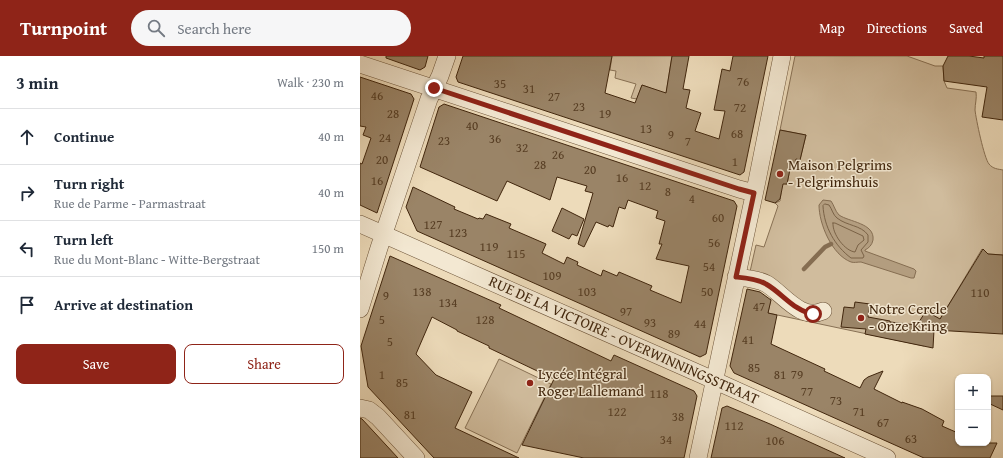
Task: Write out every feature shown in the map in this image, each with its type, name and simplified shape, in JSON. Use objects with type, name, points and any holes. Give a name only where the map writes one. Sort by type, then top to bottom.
[{"type":"street","points":[[360,309],[429,99],[440,76],[447,56]]},
{"type":"street","points":[[698,458],[782,56]]},
{"type":"street","points":[[360,64],[754,193]]},
{"type":"street","name":"RUE DE LA VICTOIRE - OVERWINNINGSSTRAAT","points":[[360,224],[714,380],[857,452],[887,458]]},
{"type":"street","points":[[736,277],[757,280],[766,284],[804,312],[813,314],[824,311]]},
{"type":"street","points":[[360,408],[369,410],[378,417],[416,458]]},
{"type":"shaded area","points":[[612,56],[672,56],[666,94],[642,85],[637,99],[631,98],[636,84],[615,78],[616,71],[610,70]]},
{"type":"shaded area","points":[[795,56],[907,56],[935,66],[943,66],[944,81],[947,88],[976,92],[975,110],[987,160],[991,166],[1003,170],[1003,255],[988,254],[982,249],[924,346],[768,313],[772,294],[768,290],[747,285],[756,245],[764,247],[778,206],[775,203],[780,201],[781,193],[779,193],[781,183],[787,184],[791,164],[795,165],[796,161],[800,160],[806,135],[780,130]]},
{"type":"shaded area","points":[[499,359],[551,384],[517,453],[465,428]]},
{"type":"water","points":[[823,200],[831,201],[839,215],[866,226],[870,230],[873,234],[873,240],[871,245],[865,251],[914,269],[916,271],[914,278],[861,262],[851,262],[838,253],[828,238],[821,221],[819,205]]},
{"type":"building","points":[[386,56],[428,56],[425,67],[420,70],[386,58]]},
{"type":"building","points":[[463,56],[612,56],[605,93],[635,103],[642,85],[666,93],[672,56],[689,56],[683,89],[690,90],[686,108],[701,113],[695,131],[719,139],[725,111],[714,110],[722,69],[730,71],[733,56],[768,56],[744,172],[740,175],[458,82],[456,77]]},
{"type":"building","points":[[948,56],[984,58],[984,56],[1003,56],[1003,120],[982,117],[987,87],[944,81],[943,66]]},
{"type":"building","points":[[360,77],[411,94],[414,99],[377,213],[360,205],[360,163],[362,164],[371,138],[363,135],[366,127],[360,126]]},
{"type":"building","points":[[444,104],[734,201],[737,206],[706,354],[700,357],[417,231],[406,207],[413,187],[455,207],[454,209],[478,219],[483,219],[486,214],[511,224],[509,228],[546,244],[542,253],[564,264],[567,257],[578,262],[577,265],[601,276],[603,270],[617,276],[619,272],[652,286],[650,290],[681,303],[689,266],[656,259],[662,244],[659,244],[665,221],[656,218],[658,211],[628,200],[625,209],[619,207],[613,227],[609,225],[608,227],[596,222],[584,247],[578,244],[593,193],[585,191],[587,186],[557,177],[550,200],[507,181],[497,201],[420,167],[439,107]]},
{"type":"building","name":"Maison Pelgrims - Pelgrimshuis","points":[[780,130],[806,135],[800,160],[796,159],[795,165],[791,164],[787,184],[783,184],[780,199],[775,203],[765,200]]},
{"type":"building","points":[[562,208],[584,219],[577,236],[572,234],[569,239],[552,231]]},
{"type":"building","points":[[983,249],[988,254],[1003,255],[1003,334],[934,330],[933,348],[865,334],[866,329],[841,327],[844,307],[854,308],[855,302],[870,304],[868,317],[890,322],[917,325],[926,311],[940,319]]},
{"type":"building","points":[[390,256],[501,305],[499,308],[611,361],[614,355],[694,391],[697,396],[684,458],[584,458],[522,445],[554,379],[489,348],[489,346],[432,317],[416,354],[436,375],[472,392],[455,428],[519,458],[434,458],[368,387],[361,346]]},
{"type":"building","points":[[747,289],[760,292],[771,300],[768,313],[777,315],[771,344],[825,369],[824,371],[860,388],[864,380],[868,377],[883,371],[874,389],[902,403],[922,409],[944,421],[942,426],[955,432],[955,446],[991,446],[991,443],[997,443],[990,458],[924,458],[734,373],[730,366]]},
{"type":"building","points":[[991,396],[1003,396],[1003,410],[991,404]]},
{"type":"building","points":[[727,406],[845,458],[711,458],[722,408]]},
{"type":"building","points":[[360,418],[362,419],[398,458],[360,458]]},
{"type":"waterway","points":[[804,269],[825,247],[831,244]]},
{"type":"place","name":"Maison Pelgrims - Pelgrimshuis","points":[[780,174]]},
{"type":"place","name":"Notre Cercle - Onze Kring","points":[[861,318]]},
{"type":"place","name":"Lycée Intégral Roger Lallemand","points":[[530,383]]},
{"type":"route","points":[[434,88],[754,193],[736,277],[757,280],[766,284],[804,312],[813,314]]}]
